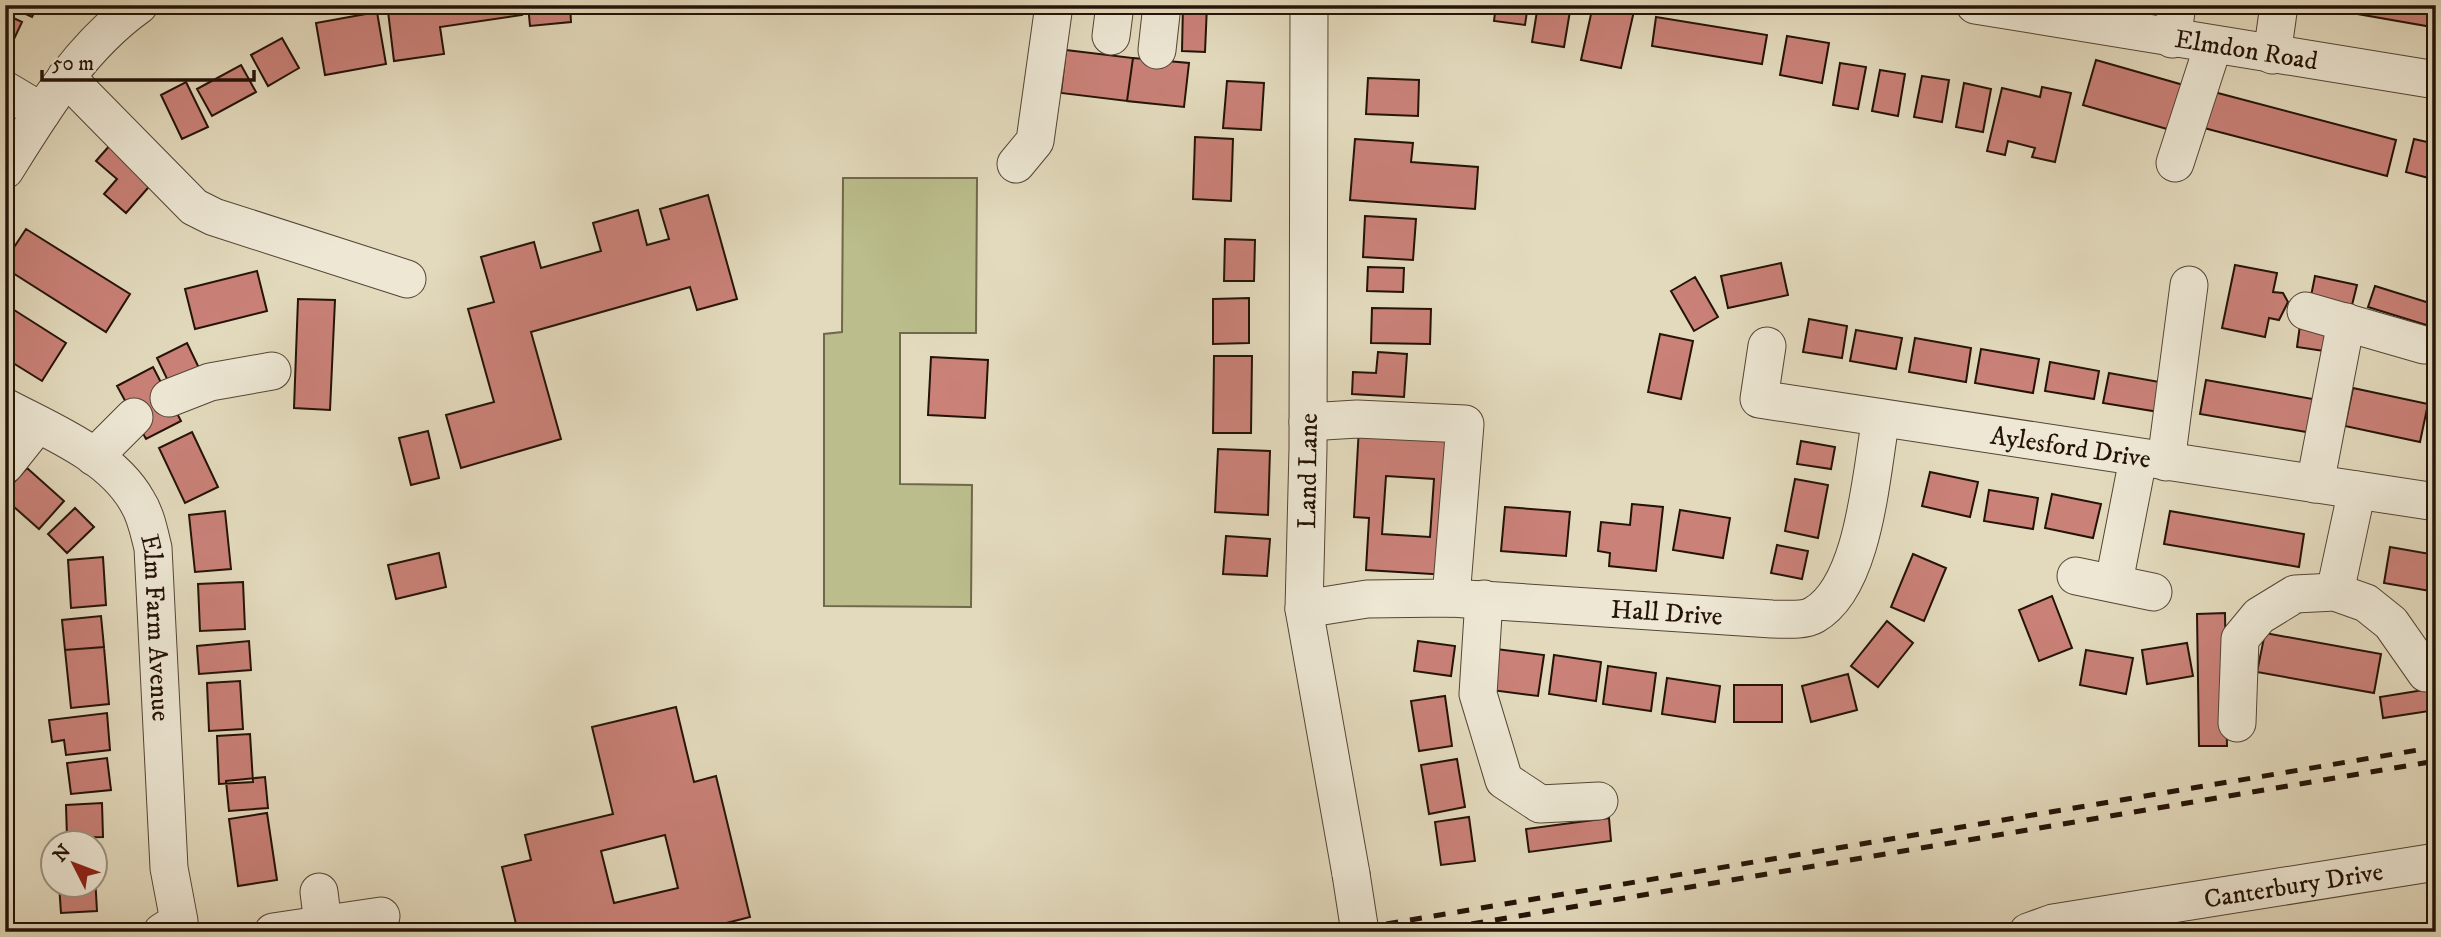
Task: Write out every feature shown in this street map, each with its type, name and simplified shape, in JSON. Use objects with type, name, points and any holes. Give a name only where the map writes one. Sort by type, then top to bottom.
[{"type":"street","points":[[5,170],[66,77],[100,38],[139,5]]},
{"type":"street","points":[[1016,164],[1035,141],[1054,5]]},
{"type":"street","points":[[1157,50],[1162,5]]},
{"type":"street","name":"Land Lane","points":[[1309,5],[1308,422],[1304,609],[1360,932]]},
{"type":"street","name":"Elmdon Road","points":[[1975,5],[2175,22],[2213,46],[2436,80]]},
{"type":"street","points":[[2272,55],[2279,5]]},
{"type":"street","points":[[2175,163],[2213,46]]},
{"type":"street","points":[[66,77],[194,207],[214,217],[407,279]]},
{"type":"street","points":[[5,90],[42,112]]},
{"type":"street","points":[[2114,582],[2152,460],[2189,285]]},
{"type":"street","points":[[2306,311],[2424,345]]},
{"type":"street","points":[[2315,484],[2346,322]]},
{"type":"street","name":"Aylesford Drive","points":[[1767,346],[1759,399],[2436,502]]},
{"type":"street","points":[[169,398],[210,383],[272,371]]},
{"type":"street","name":"Elm Farm Avenue","points":[[5,407],[94,457],[114,472],[137,500],[153,548],[169,868],[177,928]]},
{"type":"street","points":[[94,457],[134,417]]},
{"type":"street","name":"Hall Drive","points":[[1304,609],[1367,599],[1468,598],[1772,619],[1811,617],[1833,602],[1847,577],[1861,532],[1881,418]]},
{"type":"street","points":[[1308,422],[1357,419],[1465,424],[1468,598],[1478,694],[1504,779],[1540,804],[1600,801]]},
{"type":"street","points":[[5,465],[37,425]]},
{"type":"street","points":[[2350,597],[2357,490]]},
{"type":"street","points":[[2076,576],[2153,592]]},
{"type":"street","points":[[2237,723],[2240,639],[2259,616],[2295,594],[2350,597],[2391,623],[2426,673],[2436,672]]},
{"type":"street","name":"Canterbury Drive","points":[[2028,932],[2053,923],[2436,862]]},
{"type":"street","points":[[272,932],[321,908],[382,916]]},
{"type":"green space","points":[[843,178],[977,178],[976,333],[900,333],[900,484],[972,485],[971,607],[824,606],[824,334],[842,332]]},
{"type":"building","points":[[6,5],[38,5],[32,17]]},
{"type":"building","points":[[431,5],[520,5],[522,15],[440,27],[444,54],[394,61],[388,11]]},
{"type":"building","points":[[528,5],[570,5],[571,22],[530,26]]},
{"type":"building","points":[[1183,5],[1207,5],[1205,52],[1182,51]]},
{"type":"building","points":[[1496,5],[1528,5],[1525,25],[1494,21]]},
{"type":"building","points":[[1538,5],[1571,5],[1564,47],[1532,42]]},
{"type":"building","points":[[1593,5],[1634,11],[1621,68],[1581,60]]},
{"type":"building","points":[[2306,5],[2435,5],[2432,27]]},
{"type":"building","points":[[377,12],[386,64],[325,75],[316,23]]},
{"type":"building","points":[[5,14],[22,22],[6,56],[5,56]]},
{"type":"building","points":[[1656,17],[1767,35],[1762,64],[1652,46]]},
{"type":"building","points":[[1787,36],[1829,43],[1822,83],[1780,75]]},
{"type":"building","points":[[282,38],[299,68],[268,86],[251,55]]},
{"type":"building","points":[[1066,50],[1133,58],[1127,101],[1061,93]]},
{"type":"building","points":[[1133,58],[1189,63],[1184,107],[1127,101]]},
{"type":"building","points":[[2096,60],[2187,86],[2174,131],[2083,105]]},
{"type":"building","points":[[1840,63],[1866,67],[1858,109],[1833,105]]},
{"type":"building","points":[[241,65],[256,92],[212,116],[197,89]]},
{"type":"building","points":[[1880,70],[1905,74],[1898,116],[1872,111]]},
{"type":"building","points":[[1922,76],[1949,80],[1942,122],[1914,117]]},
{"type":"building","points":[[1368,78],[1419,80],[1418,116],[1366,114]]},
{"type":"building","points":[[1227,81],[1264,83],[1261,130],[1223,128]]},
{"type":"building","points":[[186,82],[208,127],[182,139],[161,95]]},
{"type":"building","points":[[1964,83],[1991,89],[1983,132],[1956,127]]},
{"type":"building","points":[[2042,87],[2071,93],[2055,162],[2032,157],[2035,148],[2008,141],[2005,155],[1987,151],[2002,88],[2040,97]]},
{"type":"building","points":[[2214,92],[2396,140],[2387,176],[2204,128]]},
{"type":"building","points":[[1195,137],[1233,139],[1231,201],[1193,199]]},
{"type":"building","points":[[1355,139],[1413,143],[1411,162],[1478,167],[1475,209],[1350,200]]},
{"type":"building","points":[[2414,139],[2436,144],[2436,180],[2406,172]]},
{"type":"building","points":[[111,144],[154,181],[126,213],[104,194],[117,179],[96,161]]},
{"type":"building","points":[[708,195],[737,299],[697,310],[690,287],[531,332],[561,439],[461,468],[446,415],[494,402],[468,309],[494,302],[481,257],[534,242],[541,268],[601,251],[593,223],[638,210],[647,245],[669,239],[660,209]]},
{"type":"building","points":[[1365,216],[1416,219],[1413,260],[1363,257]]},
{"type":"building","points":[[26,229],[130,294],[106,332],[5,268],[5,261]]},
{"type":"building","points":[[1225,239],[1255,240],[1254,281],[1224,281]]},
{"type":"building","points":[[1781,263],[1788,295],[1728,308],[1721,276]]},
{"type":"building","points":[[2235,265],[2277,273],[2273,292],[2283,293],[2288,302],[2279,320],[2269,318],[2265,337],[2222,328]]},
{"type":"building","points":[[1368,267],[1404,268],[1403,292],[1367,291]]},
{"type":"building","points":[[257,271],[267,311],[195,329],[185,289]]},
{"type":"building","points":[[2315,276],[2357,285],[2352,305],[2311,296]]},
{"type":"building","points":[[1695,277],[1718,317],[1694,331],[1671,291]]},
{"type":"building","points":[[2375,286],[2436,305],[2436,328],[2368,307]]},
{"type":"building","points":[[1249,298],[1249,343],[1213,344],[1213,299]]},
{"type":"building","points":[[298,299],[335,300],[330,410],[294,408]]},
{"type":"building","points":[[11,308],[66,343],[42,381],[5,358],[5,318]]},
{"type":"building","points":[[1372,308],[1431,309],[1430,344],[1371,343]]},
{"type":"building","points":[[1809,319],[1847,326],[1842,358],[1803,352]]},
{"type":"building","points":[[2300,325],[2334,330],[2331,352],[2297,347]]},
{"type":"building","points":[[1856,330],[1902,338],[1896,369],[1850,361]]},
{"type":"building","points":[[1660,334],[1693,341],[1681,399],[1648,392]]},
{"type":"building","points":[[1915,338],[1971,348],[1966,382],[1909,372]]},
{"type":"building","points":[[187,343],[199,368],[169,383],[157,358]]},
{"type":"building","points":[[1981,349],[2039,359],[2033,393],[1975,383]]},
{"type":"building","points":[[1378,352],[1407,354],[1404,397],[1352,394],[1353,372],[1376,373]]},
{"type":"building","points":[[1214,356],[1252,356],[1251,433],[1213,433]]},
{"type":"building","points":[[931,357],[988,360],[985,418],[928,415]]},
{"type":"building","points":[[2050,362],[2099,371],[2094,399],[2045,391]]},
{"type":"building","points":[[153,367],[181,421],[146,439],[117,386]]},
{"type":"building","points":[[2109,373],[2165,383],[2159,412],[2103,403]]},
{"type":"building","points":[[2206,380],[2324,401],[2318,434],[2200,414]]},
{"type":"building","points":[[2353,388],[2428,404],[2420,442],[2345,426]]},
{"type":"building","points":[[1359,427],[1457,432],[1448,575],[1366,570],[1369,518],[1354,517]],"holes":[[[1386,476],[1434,479],[1430,537],[1382,534]]]},
{"type":"building","points":[[428,431],[439,478],[411,485],[399,438]]},
{"type":"building","points":[[192,432],[218,487],[185,503],[159,448]]},
{"type":"building","points":[[1801,441],[1835,447],[1831,469],[1797,464]]},
{"type":"building","points":[[1218,449],[1270,451],[1268,515],[1215,512]]},
{"type":"building","points":[[27,468],[64,501],[39,529],[5,499],[5,492]]},
{"type":"building","points":[[1930,472],[1978,482],[1970,517],[1922,506]]},
{"type":"building","points":[[1795,479],[1828,485],[1818,538],[1785,531]]},
{"type":"building","points":[[1989,490],[2038,498],[2033,529],[1984,521]]},
{"type":"building","points":[[2052,494],[2101,504],[2093,538],[2045,528]]},
{"type":"building","points":[[1632,504],[1663,507],[1656,571],[1609,566],[1610,553],[1598,551],[1601,522],[1630,525]]},
{"type":"building","points":[[1505,507],[1570,512],[1566,556],[1501,551]]},
{"type":"building","points":[[75,508],[94,527],[67,553],[48,534]]},
{"type":"building","points":[[1680,510],[1730,518],[1723,558],[1673,550]]},
{"type":"building","points":[[225,511],[231,569],[195,572],[189,515]]},
{"type":"building","points":[[2170,511],[2304,534],[2299,567],[2164,544]]},
{"type":"building","points":[[1226,536],[1270,539],[1267,576],[1223,574]]},
{"type":"building","points":[[1777,545],[1808,551],[1802,579],[1771,573]]},
{"type":"building","points":[[2390,547],[2436,555],[2436,592],[2384,583]]},
{"type":"building","points":[[439,553],[446,587],[396,599],[388,565]]},
{"type":"building","points":[[1913,554],[1946,568],[1924,621],[1891,607]]},
{"type":"building","points":[[103,557],[106,605],[71,608],[68,560]]},
{"type":"building","points":[[243,582],[245,629],[200,631],[198,584]]},
{"type":"building","points":[[2052,596],[2072,648],[2039,661],[2019,610]]},
{"type":"building","points":[[2225,613],[2227,746],[2199,746],[2197,614]]},
{"type":"building","points":[[101,616],[104,647],[65,650],[62,620]]},
{"type":"building","points":[[1887,621],[1913,643],[1878,687],[1851,666]]},
{"type":"building","points":[[2265,633],[2381,654],[2374,693],[2257,672]]},
{"type":"building","points":[[249,641],[251,670],[199,674],[197,646]]},
{"type":"building","points":[[1418,641],[1455,646],[1451,676],[1414,671]]},
{"type":"building","points":[[2187,643],[2193,676],[2147,684],[2142,650]]},
{"type":"building","points":[[104,647],[109,704],[71,708],[65,650]]},
{"type":"building","points":[[1496,649],[1544,655],[1538,696],[1491,690]]},
{"type":"building","points":[[2086,650],[2133,658],[2126,694],[2080,685]]},
{"type":"building","points":[[1554,655],[1601,662],[1596,701],[1549,694]]},
{"type":"building","points":[[1608,666],[1656,673],[1651,711],[1603,704]]},
{"type":"building","points":[[1848,674],[1857,710],[1811,722],[1802,686]]},
{"type":"building","points":[[1667,678],[1720,686],[1715,722],[1662,714]]},
{"type":"building","points":[[240,681],[243,729],[209,731],[207,683]]},
{"type":"building","points":[[1734,685],[1782,685],[1782,722],[1734,722]]},
{"type":"building","points":[[2436,688],[2436,710],[2383,718],[2380,697]]},
{"type":"building","points":[[1445,696],[1452,746],[1419,751],[1411,701]]},
{"type":"building","points":[[676,707],[694,782],[716,776],[750,917],[691,932],[518,932],[502,867],[531,860],[525,835],[613,814],[592,727]],"holes":[[[665,835],[678,888],[614,903],[601,851]]]},
{"type":"building","points":[[107,713],[110,750],[66,755],[64,740],[52,742],[49,720]]},
{"type":"building","points":[[250,734],[253,782],[219,784],[217,736]]},
{"type":"building","points":[[107,758],[111,790],[71,794],[67,763]]},
{"type":"building","points":[[1457,759],[1465,807],[1429,814],[1421,765]]},
{"type":"building","points":[[265,777],[268,808],[229,811],[226,781]]},
{"type":"building","points":[[102,803],[103,828],[67,828],[66,805]]},
{"type":"building","points":[[267,813],[277,880],[238,886],[229,819]]},
{"type":"building","points":[[1469,817],[1475,861],[1441,865],[1435,822]]},
{"type":"building","points":[[1609,818],[1611,841],[1529,852],[1526,829]]},
{"type":"building","points":[[60,898],[96,898],[97,911],[61,913]]},
{"type":"building","points":[[57,924],[59,932],[19,932]]},
{"type":"railway","points":[[1339,932],[2436,747]]},
{"type":"railway","points":[[1424,932],[2436,761]]}]
